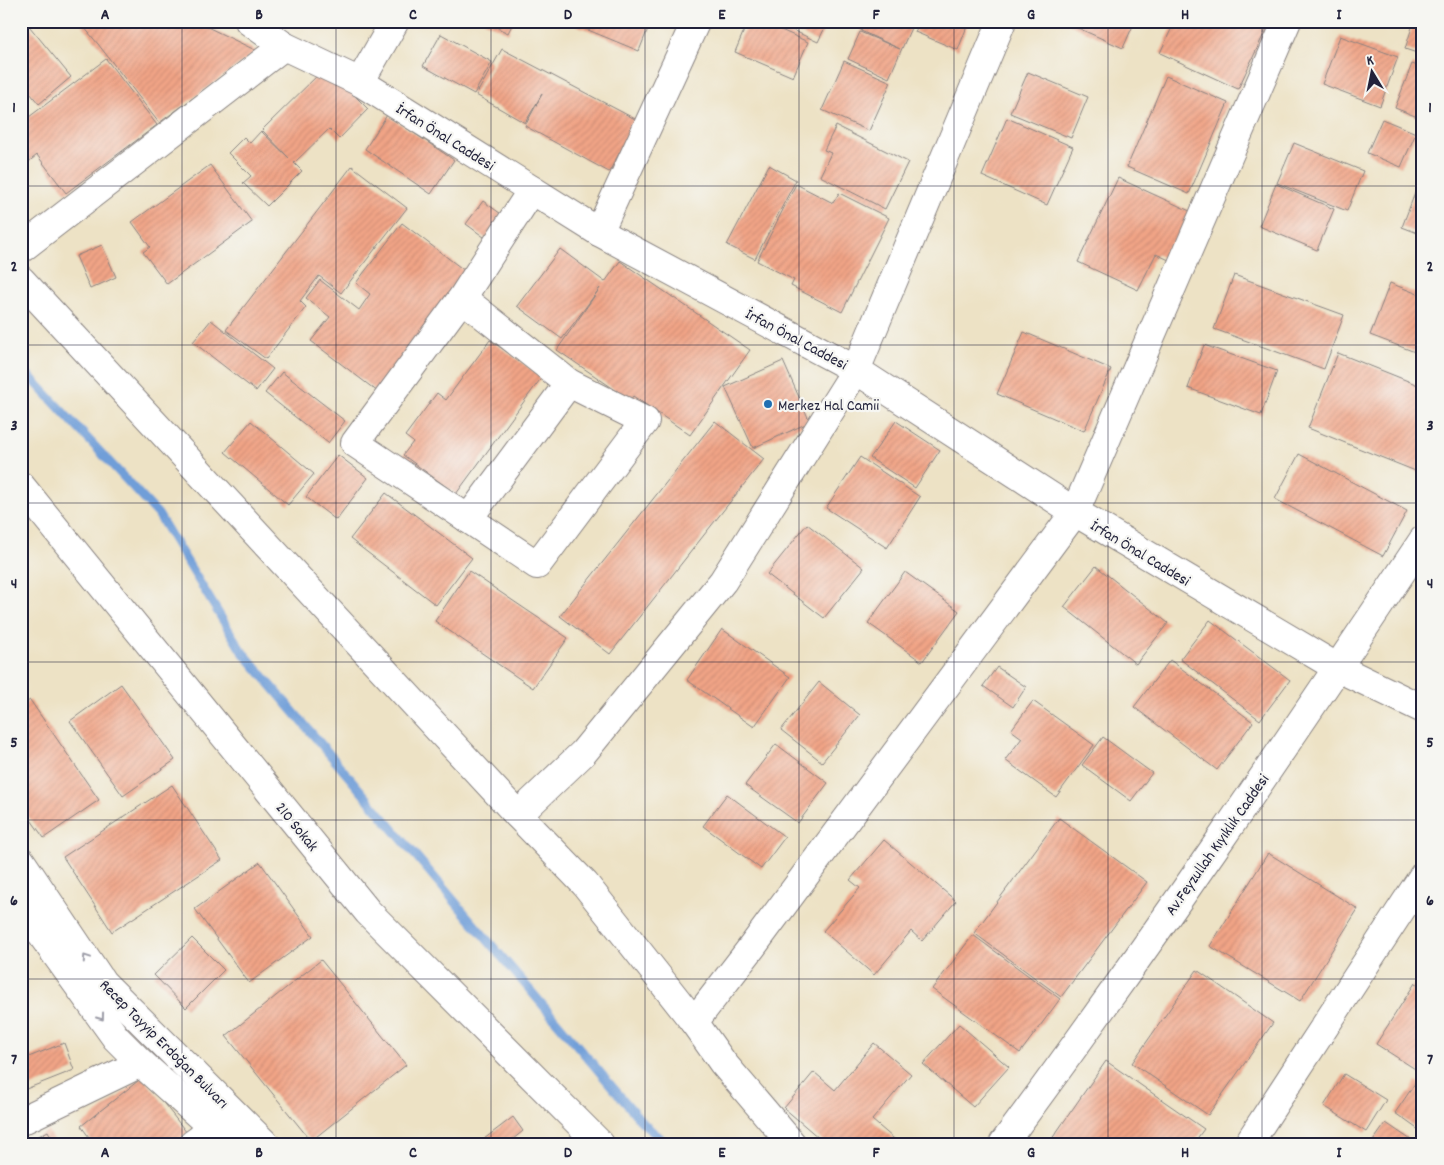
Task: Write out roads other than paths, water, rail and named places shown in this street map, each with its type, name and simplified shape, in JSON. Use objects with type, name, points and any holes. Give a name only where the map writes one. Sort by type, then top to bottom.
[{"type":"street","name":"İrfan Önal Caddesi","points":[[249,21],[284,46],[360,82],[599,232],[856,370],[1074,512],[1338,668],[1423,709]]},
{"type":"street","points":[[360,82],[395,21]]},
{"type":"street","points":[[599,232],[696,21]]},
{"type":"street","points":[[518,814],[583,753],[723,581],[856,370],[1002,21]]},
{"type":"street","points":[[694,1022],[770,924],[1074,512],[1287,21]]},
{"type":"street","points":[[21,249],[284,46]]},
{"type":"street","points":[[462,298],[569,383],[645,421],[537,565],[355,443],[462,298],[532,190]]},
{"type":"street","points":[[21,280],[518,814],[586,884],[694,1022],[723,1063],[792,1144]]},
{"type":"street","points":[[468,519],[569,383]]},
{"type":"street","name":"210 Sokak","points":[[21,486],[368,912],[600,1144]]},
{"type":"street","name":"Av.Feyzullah Kıyıklık Caddesi","points":[[1002,1144],[1087,1031],[1338,668],[1423,540]]},
{"type":"street","name":"Recep Tayyip Erdoğan Bulvarı","points":[[21,861],[103,983],[266,1144]]},
{"type":"street","points":[[1248,1144],[1423,876]]},
{"type":"street","name":"Recep Tayyip Erdoğan Bulvarı","points":[[21,906],[116,1038],[213,1139]]},
{"type":"street","points":[[21,1121],[142,1063]]},
{"type":"waterway","points":[[21,367],[158,514],[241,650],[643,1123],[666,1144]]},
{"type":"place","name":"Merkez Hal Camii","points":[[768,404]]}]
